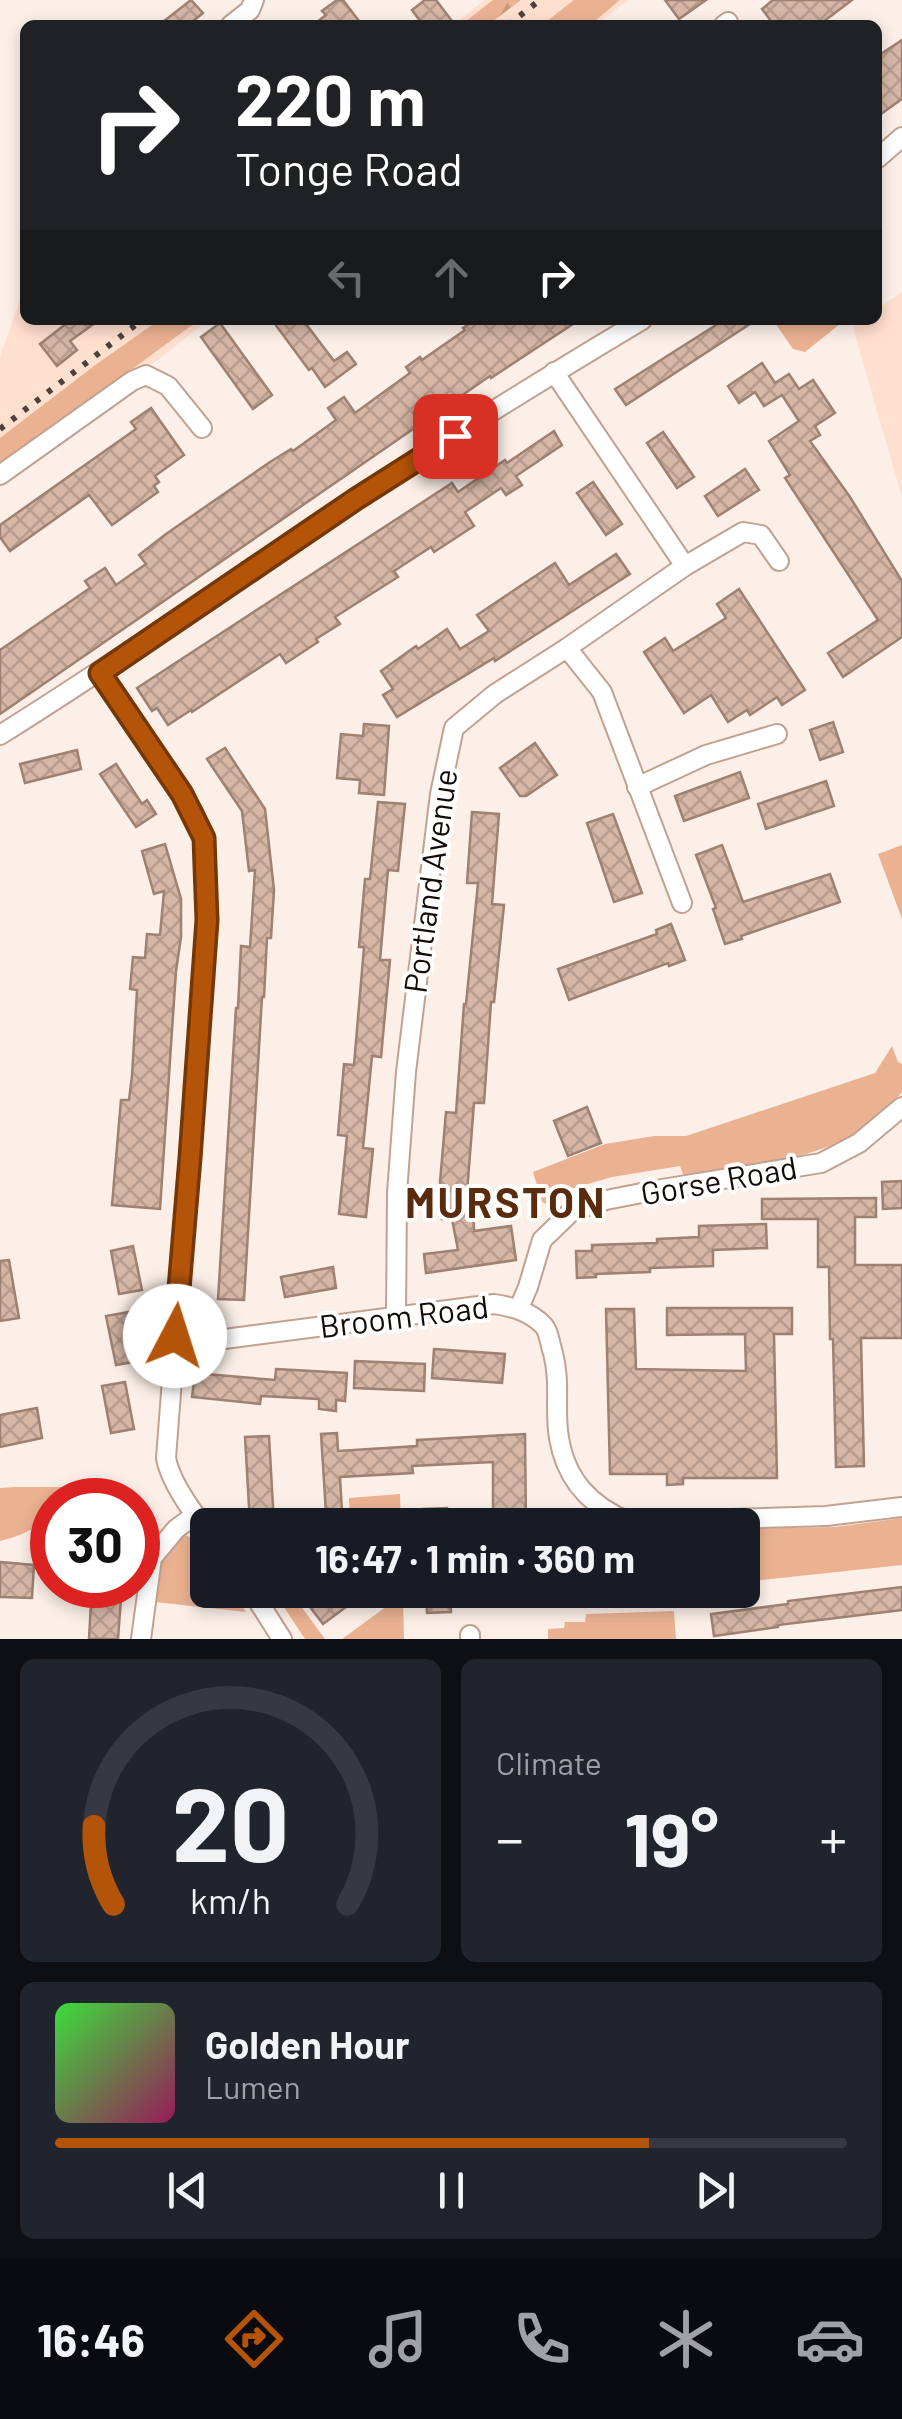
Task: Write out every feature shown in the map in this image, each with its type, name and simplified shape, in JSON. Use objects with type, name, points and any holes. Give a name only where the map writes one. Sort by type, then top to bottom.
[{"type":"street","points":[[237,20],[250,10],[254,0]]},
{"type":"street","points":[[882,154],[902,137]]},
{"type":"street","points":[[0,736],[356,499],[634,325]]},
{"type":"street","points":[[554,372],[685,566]]},
{"type":"street","points":[[0,475],[146,375],[168,386],[202,428]]},
{"type":"street","name":"Portland Avenue","points":[[396,1317],[397,1193],[406,1072],[440,794],[454,728],[496,694],[685,566],[743,532],[761,536],[779,561]]},
{"type":"street","points":[[567,648],[602,692],[682,903]]},
{"type":"street","points":[[100,673],[193,812],[204,838],[207,920],[166,1458],[191,1508]]},
{"type":"street","points":[[637,787],[706,754],[778,734]]},
{"type":"street","name":"Gorse Road","points":[[520,1308],[542,1240],[572,1210],[662,1189],[821,1163],[859,1144],[902,1107]]},
{"type":"street","name":"Broom Road","points":[[175,1336],[217,1340],[494,1304],[520,1308],[546,1327],[558,1374],[558,1436],[567,1470],[586,1495],[607,1513],[629,1522],[826,1516],[902,1508]]},
{"type":"street","points":[[142,1639],[152,1558],[190,1519]]},
{"type":"street","points":[[262,1608],[282,1639]]},
{"type":"shaded area","points":[[485,0],[629,0],[603,20],[459,20]]},
{"type":"shaded area","points":[[902,292],[902,497],[853,328],[882,325],[882,306]]},
{"type":"shaded area","points":[[20,300],[20,325],[202,325],[159,359],[0,468],[0,357]]},
{"type":"green space","points":[[493,0],[521,0],[495,20],[467,20]]},
{"type":"green space","points":[[574,0],[620,0],[596,20],[548,20]]},
{"type":"green space","points":[[152,325],[192,325],[0,466],[0,438]]},
{"type":"green space","points":[[776,325],[839,325],[805,352],[793,349]]},
{"type":"green space","points":[[902,845],[902,919],[878,854]]},
{"type":"green space","points":[[892,1046],[902,1064],[902,1092],[870,1125],[828,1147],[684,1177],[680,1166],[612,1177],[560,1192],[549,1205],[542,1202],[533,1172],[605,1144],[654,1136],[686,1136],[875,1073]]},
{"type":"green space","points":[[30,1487],[30,1530],[0,1541],[0,1488]]},
{"type":"green space","points":[[400,1494],[400,1508],[349,1508],[349,1498]]},
{"type":"green space","points":[[902,1518],[902,1565],[760,1580],[760,1529],[835,1527]]},
{"type":"green space","points":[[183,1535],[190,1537],[190,1606],[160,1603],[160,1564],[174,1541]]},
{"type":"green space","points":[[210,1608],[243,1608],[246,1612]]},
{"type":"green space","points":[[285,1608],[302,1608],[325,1639],[305,1639]]},
{"type":"green space","points":[[385,1608],[403,1608],[404,1639],[342,1639]]},
{"type":"green space","points":[[674,1611],[676,1639],[548,1639],[548,1629],[564,1628],[565,1622],[585,1622],[586,1614]]},
{"type":"building","points":[[191,0],[203,13],[194,20],[165,20]]},
{"type":"building","points":[[343,0],[358,20],[320,20],[326,15],[322,11]]},
{"type":"building","points":[[425,0],[436,0],[451,20],[419,20],[412,10]]},
{"type":"building","points":[[665,0],[706,0],[679,19]]},
{"type":"building","points":[[773,0],[852,0],[826,20],[770,20],[762,9]]},
{"type":"building","points":[[902,40],[902,99],[882,113],[882,53]]},
{"type":"building","points":[[65,325],[92,325],[70,341],[77,350],[57,366],[40,344]]},
{"type":"building","points":[[221,325],[272,395],[253,409],[201,337]]},
{"type":"building","points":[[276,325],[307,325],[334,361],[347,352],[356,364],[325,387],[312,368],[309,370]]},
{"type":"building","points":[[571,325],[490,376],[0,714],[0,650],[90,588],[85,581],[105,568],[116,585],[146,564],[139,555],[166,534],[336,420],[328,408],[344,397],[355,413],[410,373],[406,367],[420,357],[422,360],[463,328]]},
{"type":"building","points":[[716,325],[748,325],[626,405],[615,389]]},
{"type":"building","points":[[762,363],[775,383],[789,374],[799,389],[813,380],[835,413],[815,426],[820,435],[810,441],[902,581],[902,637],[843,677],[828,653],[878,620],[785,478],[790,475],[769,441],[799,421],[782,395],[764,406],[755,392],[739,403],[728,386]]},
{"type":"building","points":[[151,408],[184,455],[155,476],[158,492],[112,525],[89,495],[10,551],[0,537],[0,525],[136,429],[131,422]]},
{"type":"building","points":[[554,431],[562,445],[516,476],[522,485],[506,495],[501,488],[465,512],[474,526],[434,552],[431,547],[394,571],[398,577],[335,617],[340,624],[316,639],[318,642],[286,663],[280,654],[168,725],[157,708],[152,711],[137,688],[452,483],[458,492]]},
{"type":"building","points":[[663,432],[694,477],[677,488],[647,443]]},
{"type":"building","points":[[745,469],[759,490],[718,516],[705,496]]},
{"type":"building","points":[[593,482],[622,524],[606,535],[577,493]]},
{"type":"building","points":[[616,554],[630,574],[495,661],[494,658],[397,717],[383,695],[393,689],[381,671],[447,629],[460,649],[489,631],[477,615],[555,563],[569,585]]},
{"type":"building","points":[[739,589],[805,690],[782,705],[777,697],[750,715],[747,710],[728,722],[711,695],[684,713],[644,652],[665,638],[673,651],[726,618],[717,604]]},
{"type":"building","points":[[833,722],[843,752],[820,760],[810,730]]},
{"type":"building","points":[[364,724],[389,726],[384,795],[359,793],[360,780],[337,778],[341,734],[363,736]]},
{"type":"building","points":[[535,743],[557,775],[520,796],[500,768]]},
{"type":"building","points":[[225,748],[265,809],[274,890],[262,997],[244,1300],[218,1299],[241,946],[250,947],[255,870],[249,871],[242,811],[207,759]]},
{"type":"building","points":[[77,750],[81,769],[25,783],[20,764]]},
{"type":"building","points":[[116,764],[142,804],[147,800],[156,814],[136,827],[100,774]]},
{"type":"building","points":[[740,772],[749,798],[684,821],[675,796]]},
{"type":"building","points":[[826,781],[834,806],[766,829],[758,804]]},
{"type":"building","points":[[378,802],[405,804],[398,871],[388,870],[380,960],[390,960],[381,1057],[372,1056],[363,1148],[373,1149],[366,1217],[339,1214],[347,1136],[338,1135],[344,1064],[354,1065],[364,947],[359,947],[365,879],[370,879]]},
{"type":"building","points":[[472,812],[499,814],[492,904],[504,905],[491,1002],[484,1103],[474,1103],[467,1193],[473,1193],[474,1231],[511,1226],[516,1260],[426,1273],[424,1254],[458,1250],[452,1219],[442,1219],[440,1182],[446,1112],[456,1113],[478,883],[467,883]]},
{"type":"building","points":[[613,814],[642,893],[614,902],[587,823]]},
{"type":"building","points":[[165,844],[181,899],[181,937],[160,1209],[112,1205],[121,1100],[129,1100],[132,1076],[137,990],[130,989],[133,957],[145,958],[147,934],[160,935],[164,891],[154,894],[142,851]]},
{"type":"building","points":[[722,845],[743,902],[830,874],[840,902],[725,944],[696,855]]},
{"type":"building","points":[[671,924],[685,960],[569,1000],[558,969],[657,934],[656,930]]},
{"type":"building","points":[[587,1107],[601,1143],[568,1156],[554,1121]]},
{"type":"building","points":[[902,1181],[902,1208],[883,1209],[882,1182]]},
{"type":"building","points":[[876,1198],[876,1217],[855,1217],[855,1265],[902,1265],[902,1338],[861,1338],[864,1466],[836,1467],[829,1267],[818,1267],[818,1219],[762,1219],[762,1199]]},
{"type":"building","points":[[766,1224],[767,1248],[713,1250],[713,1266],[650,1268],[650,1272],[577,1278],[576,1251],[592,1251],[592,1245],[699,1237],[699,1226]]},
{"type":"building","points":[[133,1246],[142,1290],[119,1294],[111,1251]]},
{"type":"building","points":[[9,1260],[19,1318],[0,1321],[0,1261]]},
{"type":"building","points":[[333,1267],[336,1288],[285,1297],[281,1277]]},
{"type":"building","points":[[667,1308],[792,1308],[792,1334],[774,1334],[777,1478],[683,1478],[683,1484],[667,1485],[667,1474],[610,1474],[606,1309],[634,1309],[636,1369],[746,1371],[745,1334],[667,1335]]},
{"type":"building","points":[[129,1312],[139,1361],[116,1365],[106,1316]]},
{"type":"building","points":[[434,1349],[505,1354],[502,1383],[432,1378]]},
{"type":"building","points":[[355,1361],[425,1364],[424,1391],[354,1388]]},
{"type":"building","points":[[276,1369],[347,1373],[345,1401],[336,1400],[336,1411],[319,1409],[319,1399],[261,1396],[260,1404],[192,1397],[195,1373],[275,1380]]},
{"type":"building","points":[[125,1382],[134,1429],[111,1433],[102,1386]]},
{"type":"building","points":[[37,1408],[42,1438],[0,1447],[0,1415]]},
{"type":"building","points":[[337,1433],[338,1451],[417,1446],[417,1440],[525,1434],[526,1508],[493,1508],[493,1462],[412,1466],[413,1473],[340,1477],[342,1508],[326,1508],[321,1434]]},
{"type":"building","points":[[269,1436],[273,1508],[249,1508],[245,1437]]},
{"type":"building","points":[[0,1562],[30,1565],[30,1598],[0,1597]]},
{"type":"building","points":[[902,1587],[902,1610],[714,1636],[711,1614]]},
{"type":"building","points":[[91,1608],[120,1608],[118,1639],[89,1639]]},
{"type":"building","points":[[311,1608],[345,1608],[323,1624]]},
{"type":"building","points":[[427,1608],[451,1608],[451,1612],[427,1613]]},
{"type":"railway","points":[[514,20],[540,0]]},
{"type":"railway","points":[[0,429],[135,325]]},
{"type":"district","name":"MURSTON","points":[[506,1203]]},
{"type":"route","points":[[175,1336],[207,920],[204,838],[182,794],[100,673],[455,436]]}]
